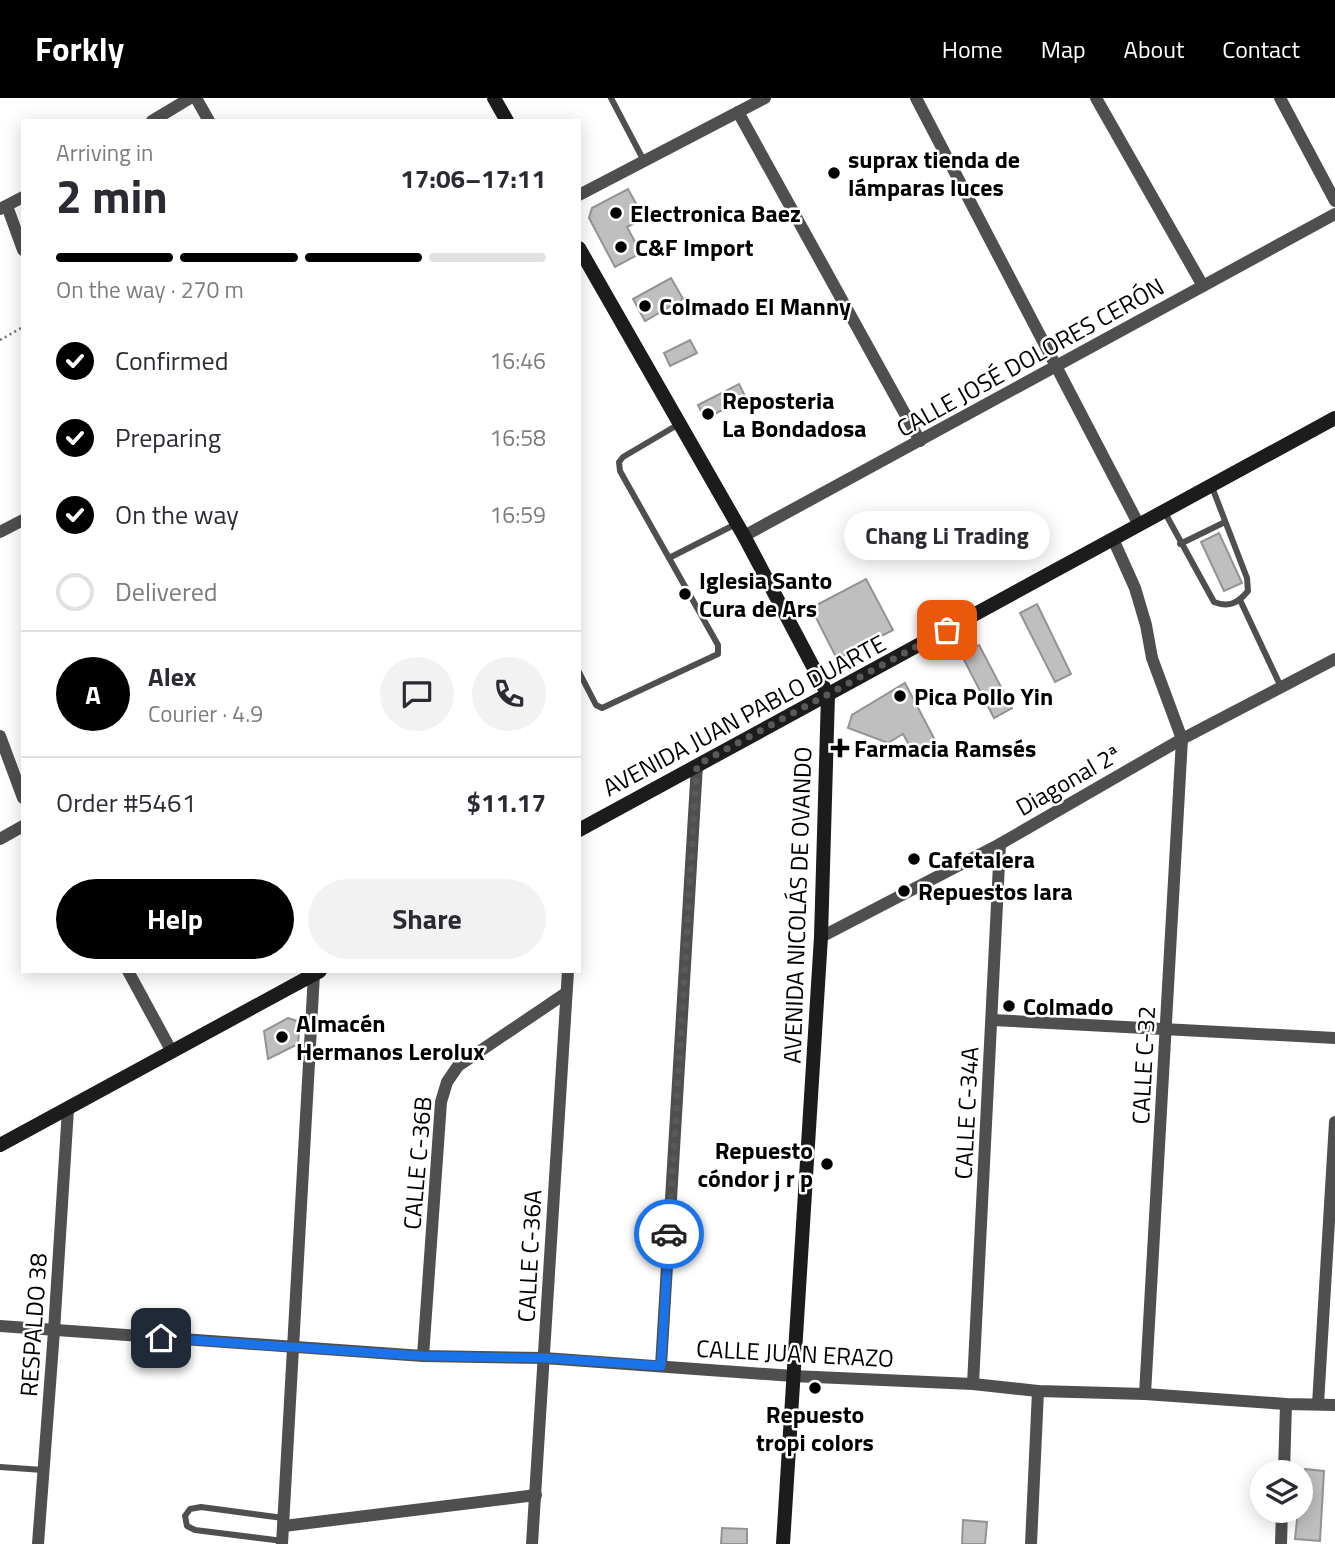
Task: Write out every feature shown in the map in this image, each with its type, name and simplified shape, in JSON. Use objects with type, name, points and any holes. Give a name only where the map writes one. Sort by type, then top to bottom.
[{"type":"main road","points":[[494,98],[506,119]]},
{"type":"main road","name":"AVENIDA NICOLÁS DE OVANDO","points":[[581,251],[741,530],[828,695],[821,937],[783,1544]]},
{"type":"main road","name":"AVENIDA JUAN PABLO DUARTE","points":[[581,829],[1335,418]]},
{"type":"main road","points":[[0,1145],[317,973]]},
{"type":"street","points":[[155,119],[190,98]]},
{"type":"street","points":[[196,98],[208,119]]},
{"type":"street","points":[[581,194],[765,98]]},
{"type":"street","points":[[916,98],[1139,525]]},
{"type":"street","points":[[1096,98],[1203,286]]},
{"type":"street","points":[[1280,98],[1335,201]]},
{"type":"street","points":[[738,112],[920,440]]},
{"type":"street","points":[[21,198],[4,208],[21,246]]},
{"type":"street","name":"CALLE JOSÉ DOLORES CERÓN","points":[[741,530],[920,440],[1335,214]]},
{"type":"street","points":[[0,532],[21,521]]},
{"type":"street","points":[[1113,539],[1135,588],[1152,658],[1182,739]]},
{"type":"street","name":"Diagonal 2ª","points":[[821,937],[1000,844],[1182,739],[1335,659]]},
{"type":"street","points":[[0,736],[21,793]]},
{"type":"street","name":"CALLE C-32","points":[[1145,1394],[1182,739]]},
{"type":"street","points":[[661,1366],[697,765]]},
{"type":"street","points":[[0,839],[21,827]]},
{"type":"street","name":"CALLE C-34A","points":[[973,1384],[1000,844]]},
{"type":"street","points":[[129,973],[172,1052]]},
{"type":"street","points":[[283,1543],[317,973]]},
{"type":"street","name":"CALLE C-36A","points":[[533,1544],[568,973]]},
{"type":"street","name":"CALLE C-36B","points":[[423,1356],[441,1102],[447,1082],[458,1066],[566,993]]},
{"type":"street","points":[[992,1020],[1335,1038]]},
{"type":"street","name":"RESPALDO 38","points":[[38,1544],[68,1109]]},
{"type":"street","points":[[1318,1404],[1335,1122]]},
{"type":"street","name":"CALLE JUAN ERAZO","points":[[0,1326],[423,1356],[544,1358],[793,1376],[973,1384],[1038,1391],[1335,1405]]},
{"type":"street","points":[[1031,1544],[1038,1391]]},
{"type":"street","points":[[1284,1460],[1286,1404]]},
{"type":"street","points":[[284,1522],[536,1495]]},
{"type":"street","points":[[1281,1544],[1282,1523]]},
{"type":"lane","points":[[611,98],[644,161]]},
{"type":"lane","points":[[581,677],[596,705],[602,708],[718,654],[718,645],[620,471],[619,462],[680,423]]},
{"type":"lane","points":[[1164,511],[1214,602],[1231,605],[1248,591],[1247,578],[1211,486]]},
{"type":"lane","points":[[1180,544],[1225,522]]},
{"type":"lane","points":[[669,558],[741,530]]},
{"type":"lane","points":[[1240,600],[1281,687]]},
{"type":"lane","points":[[0,1467],[44,1470]]},
{"type":"lane","points":[[283,1543],[190,1529],[185,1516],[190,1509],[201,1507],[284,1522]]},
{"type":"path","points":[[0,340],[21,328]]},
{"type":"building","name":"Electronica Baez","points":[[628,189],[644,218],[627,227],[641,253],[615,267],[589,218],[592,208]]},
{"type":"building","points":[[671,278],[683,299],[645,321],[633,299]]},
{"type":"building","points":[[690,340],[697,353],[670,366],[664,353]]},
{"type":"building","points":[[739,384],[746,398],[705,419],[698,405]]},
{"type":"building","points":[[1219,533],[1242,583],[1224,591],[1201,542]]},
{"type":"building","points":[[866,579],[893,630],[837,659],[811,608]]},
{"type":"building","points":[[1037,604],[1071,674],[1055,682],[1020,613]]},
{"type":"building","points":[[979,645],[1012,708],[994,718],[961,654]]},
{"type":"building","points":[[905,683],[936,742],[914,754],[903,734],[888,743],[848,728],[852,715]]},
{"type":"building","name":"Almacén Hermanos Lerolux","points":[[288,1018],[300,1022],[298,1044],[268,1059],[264,1031]]},
{"type":"building","points":[[1313,1470],[1324,1471],[1320,1541],[1295,1539],[1297,1523],[1313,1523]]},
{"type":"building","points":[[963,1520],[987,1522],[985,1544],[962,1544]]},
{"type":"building","points":[[722,1528],[747,1529],[747,1544],[721,1544]]},
{"type":"way so far","points":[[669,1234],[697,765],[947,630]]},
{"type":"place","name":"suprax tienda de lámparas luces","points":[[834,173]]},
{"type":"place","name":"Electronica Baez","points":[[616,213]]},
{"type":"place","name":"C&F Import","points":[[621,247]]},
{"type":"place","name":"Colmado El Manny","points":[[645,306]]},
{"type":"place","name":"Reposteria La Bondadosa","points":[[708,414]]},
{"type":"place","name":"Iglesia Santo Cura de Ars","points":[[685,594]]},
{"type":"place","name":"Chang Li Trading","points":[[947,630]]},
{"type":"place","name":"Pica Pollo Yin","points":[[900,696]]},
{"type":"place","name":"Farmacia Ramsés","points":[[840,748]]},
{"type":"place","name":"Cafetalera","points":[[914,859]]},
{"type":"place","name":"Repuestos lara","points":[[904,891]]},
{"type":"place","name":"Colmado","points":[[1009,1006]]},
{"type":"place","name":"Almacén Hermanos Lerolux","points":[[282,1037]]},
{"type":"place","name":"Repuesto cóndor j r p","points":[[827,1164]]},
{"type":"place","name":"Repuesto tropi colors","points":[[815,1388]]},
{"type":"route","points":[[161,1338],[423,1356],[544,1358],[661,1366],[669,1234]]}]
